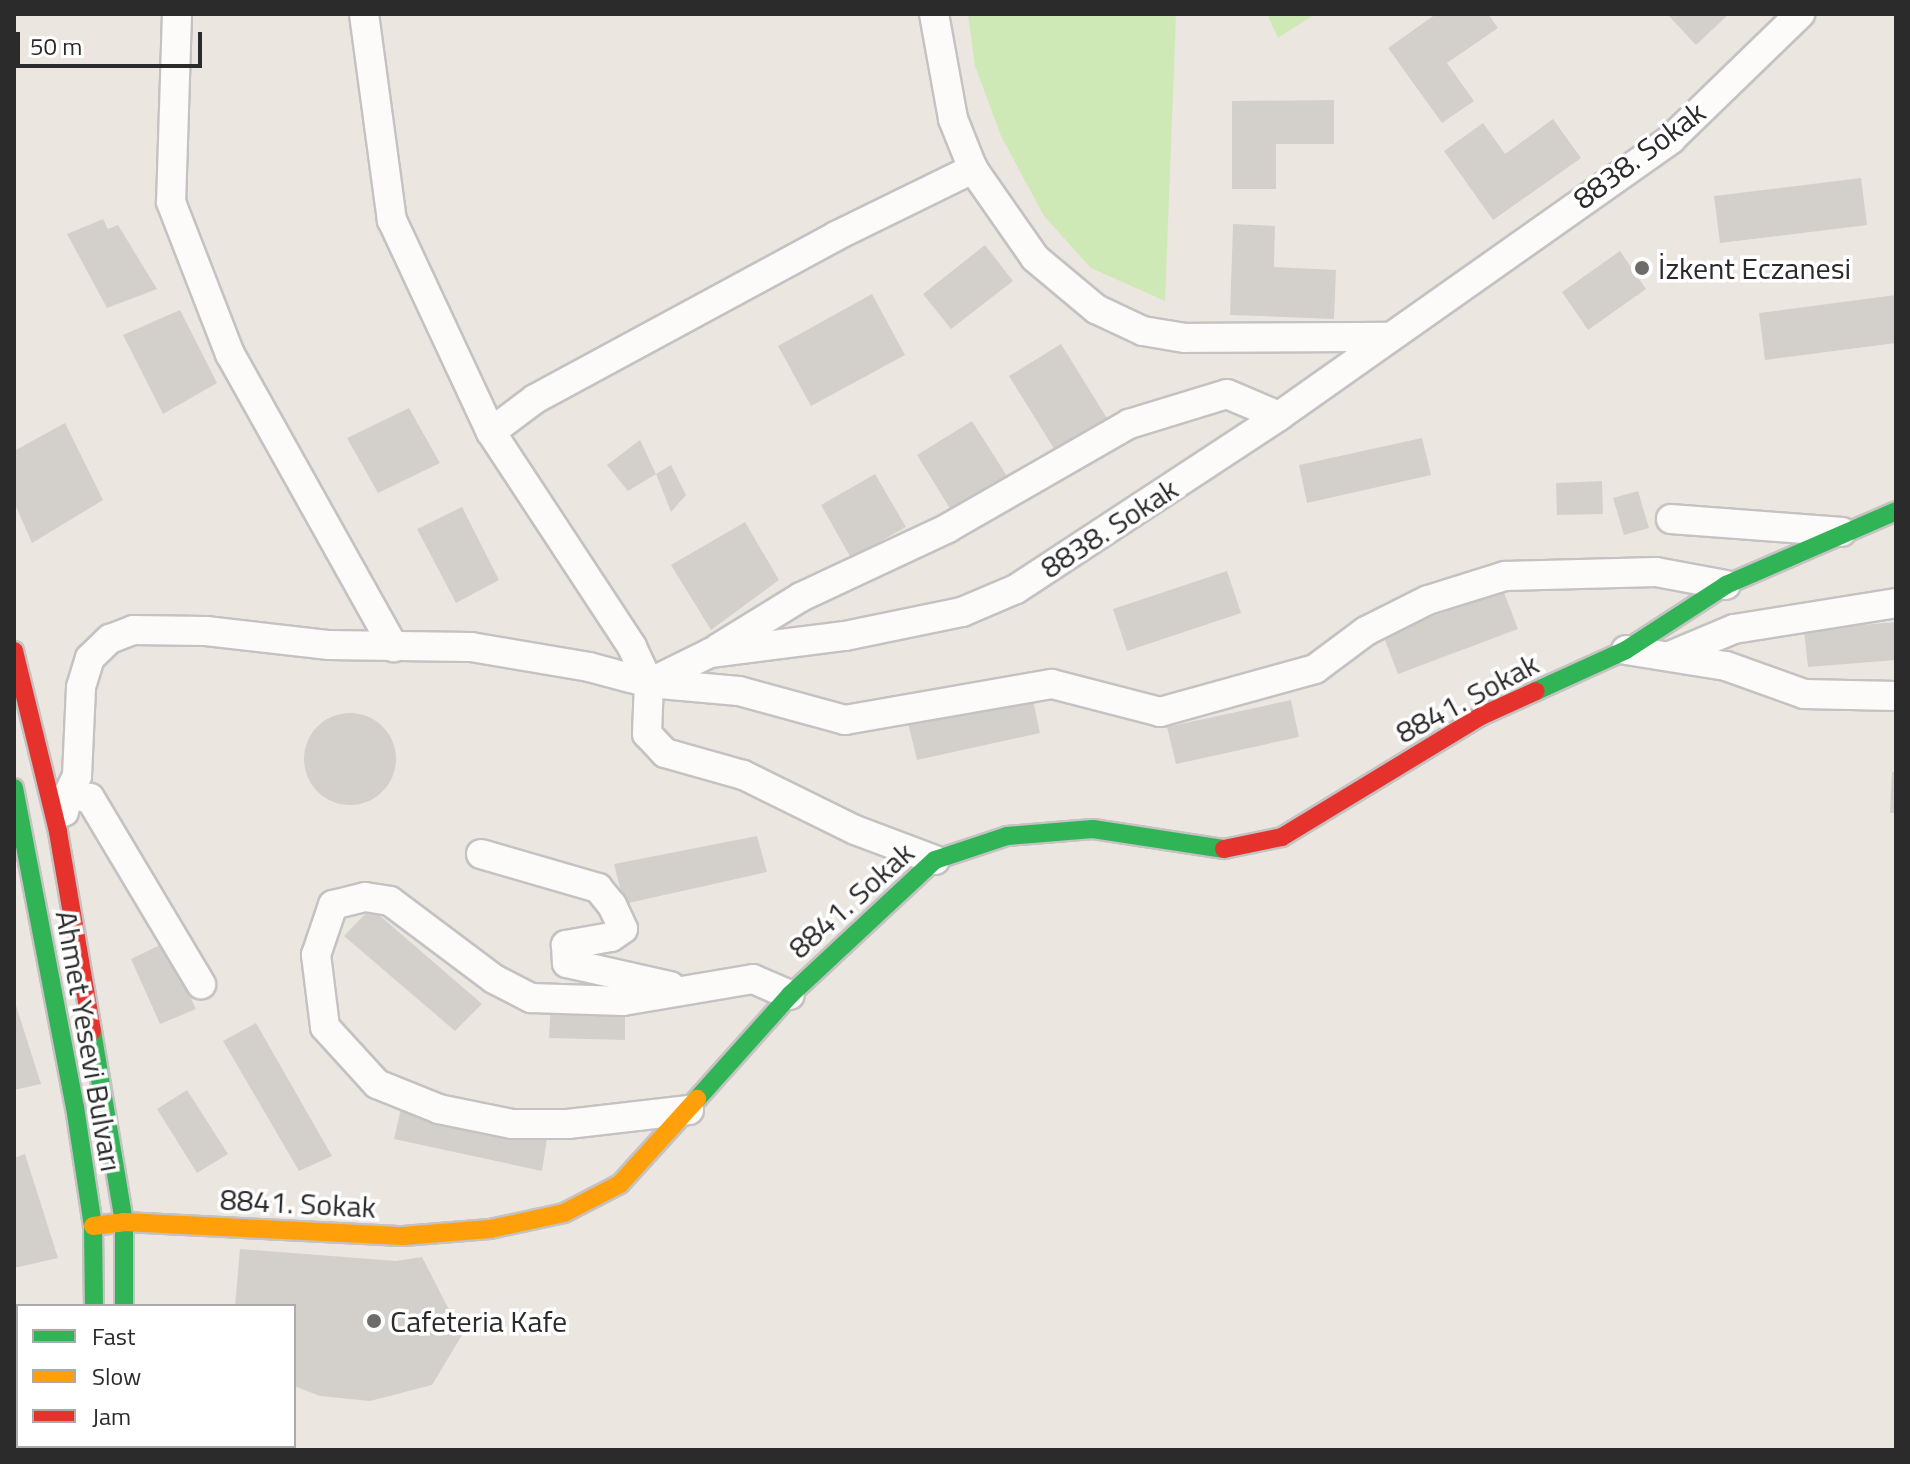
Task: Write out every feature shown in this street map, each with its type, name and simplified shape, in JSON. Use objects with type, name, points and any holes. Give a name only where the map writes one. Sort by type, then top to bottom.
[{"type":"street","points":[[177,14],[171,202],[230,354],[394,647]]},
{"type":"street","points":[[364,14],[392,220],[491,432],[632,647],[649,683],[647,734],[665,753],[743,775],[855,830],[935,860]]},
{"type":"street","points":[[934,14],[953,119],[973,169],[1035,258],[1096,309],[1143,331],[1185,338],[1386,337]]},
{"type":"street","name":"8838. Sokak","points":[[649,683],[710,653],[845,636],[962,612],[1016,589],[1279,416],[1386,337],[1671,139],[1800,14]]},
{"type":"street","points":[[491,432],[535,399],[836,236],[973,169]]},
{"type":"street","points":[[710,653],[801,597],[948,528],[1129,424],[1227,394],[1279,416]]},
{"type":"street","name":"8841. Sokak","points":[[93,1226],[124,1222],[403,1236],[490,1229],[564,1213],[620,1184],[790,995],[935,860],[1007,836],[1093,829],[1212,850],[1253,847],[1282,837],[1481,716],[1626,650],[1726,585],[1896,511]]},
{"type":"street","points":[[1671,519],[1848,532]]},
{"type":"street","points":[[24,850],[58,832],[68,795],[77,776],[81,687],[90,658],[110,639],[133,630],[194,631],[394,647],[471,647],[541,657],[649,683],[739,691],[845,720],[1052,684],[1160,712],[1315,669],[1378,625],[1428,600],[1505,576],[1656,572],[1726,585]]},
{"type":"street","points":[[1670,656],[1734,629],[1896,603]]},
{"type":"street","points":[[1626,650],[1726,666],[1804,694],[1896,696]]},
{"type":"street","points":[[14,651],[58,832],[124,1222],[124,1304]]},
{"type":"street","name":"Ahmet Yesevi Bulvarı","points":[[14,788],[24,850],[26,914],[93,1226],[94,1304]]},
{"type":"street","points":[[68,795],[90,798],[201,984]]},
{"type":"street","points":[[481,854],[598,888],[612,905],[623,929],[611,937],[566,945],[567,963],[691,990]]},
{"type":"street","points":[[689,1110],[568,1124],[512,1124],[439,1109],[377,1084],[325,1027],[316,955],[333,905],[365,897],[390,901],[494,979],[531,998],[623,1001],[753,979],[790,995]]},
{"type":"green space","points":[[968,14],[1176,15],[1165,301],[1091,268],[1044,216],[1001,136],[975,66]]},
{"type":"green space","points":[[1267,14],[1315,14],[1278,38]]},
{"type":"building","points":[[1436,14],[1488,14],[1498,28],[1447,63],[1474,101],[1442,123],[1388,48]]},
{"type":"building","points":[[1667,14],[1729,14],[1696,45]]},
{"type":"building","points":[[1334,100],[1334,144],[1276,144],[1276,189],[1232,189],[1232,101]]},
{"type":"building","points":[[1553,119],[1581,158],[1493,220],[1444,151],[1483,123],[1505,154]]},
{"type":"building","points":[[1861,178],[1867,225],[1720,243],[1714,196]]},
{"type":"building","points":[[103,219],[108,229],[118,225],[157,289],[107,308],[67,234]]},
{"type":"building","points":[[1233,224],[1275,226],[1274,267],[1336,270],[1334,319],[1230,315]]},
{"type":"building","points":[[985,245],[1013,281],[951,329],[923,294]]},
{"type":"building","points":[[1620,251],[1646,289],[1588,330],[1562,292]]},
{"type":"building","points":[[872,294],[905,355],[811,406],[778,346]]},
{"type":"building","points":[[1896,295],[1896,343],[1765,360],[1759,313]]},
{"type":"building","points":[[180,310],[217,383],[163,414],[123,335]]},
{"type":"building","points":[[1061,344],[1110,423],[1058,455],[1009,376]]},
{"type":"building","points":[[409,408],[440,463],[378,493],[347,438]]},
{"type":"building","points":[[972,421],[1010,481],[954,515],[917,455]]},
{"type":"building","points":[[65,423],[103,500],[32,543],[14,502],[14,451]]},
{"type":"building","points":[[1422,438],[1431,475],[1307,503],[1299,465]]},
{"type":"building","points":[[640,440],[656,474],[628,491],[607,465]]},
{"type":"building","points":[[671,465],[686,495],[671,512],[656,474]]},
{"type":"building","points":[[875,474],[906,527],[851,558],[821,505]]},
{"type":"building","points":[[1602,481],[1603,514],[1557,515],[1556,483]]},
{"type":"building","points":[[1638,491],[1649,528],[1624,535],[1613,498]]},
{"type":"building","points":[[462,507],[499,580],[456,603],[417,529]]},
{"type":"building","points":[[745,522],[779,580],[711,630],[671,565]]},
{"type":"building","points":[[1227,571],[1241,613],[1127,651],[1113,609]]},
{"type":"building","points":[[1503,590],[1518,629],[1398,674],[1383,635]]},
{"type":"building","points":[[1896,622],[1896,660],[1808,667],[1804,630]]},
{"type":"building","points":[[1032,695],[1040,733],[917,760],[908,723]]},
{"type":"building","points":[[1291,700],[1299,737],[1176,764],[1167,727]]},
{"type":"building","points":[[350,713],[368,716],[383,726],[393,741],[396,759],[393,777],[383,792],[368,802],[350,805],[332,802],[317,792],[307,777],[304,759],[307,741],[317,726],[332,716]]},
{"type":"building","points":[[1892,772],[1896,772],[1896,813],[1890,813]]},
{"type":"building","points":[[757,836],[767,872],[624,904],[614,864]]},
{"type":"building","points":[[371,908],[482,1004],[455,1031],[344,936]]},
{"type":"building","points":[[164,943],[196,1009],[160,1024],[131,959]]},
{"type":"building","points":[[14,999],[41,1084],[14,1090]]},
{"type":"building","points":[[551,1003],[625,1007],[625,1040],[549,1038]]},
{"type":"building","points":[[256,1023],[332,1156],[299,1171],[223,1041]]},
{"type":"building","points":[[187,1090],[228,1154],[197,1173],[157,1109]]},
{"type":"building","points":[[402,1104],[548,1132],[542,1171],[394,1139]]},
{"type":"building","points":[[25,1154],[58,1258],[14,1268],[14,1158]]},
{"type":"building","name":"Cafeteria Kafe","points":[[240,1249],[396,1261],[422,1257],[462,1335],[432,1385],[370,1401],[320,1396],[296,1387],[296,1304],[235,1304]]},
{"type":"building","points":[[14,1322],[16,1322],[14,1434]]},
{"type":"traffic: fast","points":[[1536,691],[1626,650],[1726,585],[1896,511]]},
{"type":"traffic: fast","points":[[14,788],[75,1107],[93,1226],[94,1304]]},
{"type":"traffic: fast","points":[[697,1099],[790,995],[935,860],[1007,836],[1093,829],[1224,849]]},
{"type":"traffic: fast","points":[[92,1031],[124,1222],[124,1304]]},
{"type":"traffic: slow","points":[[93,1226],[124,1222],[403,1236],[490,1229],[564,1213],[620,1184],[697,1099]]},
{"type":"traffic: jam","points":[[14,651],[58,832],[92,1031]]},
{"type":"traffic: jam","points":[[1224,849],[1282,837],[1481,716],[1536,691]]},
{"type":"place","name":"İzkent Eczanesi","points":[[1642,268]]},
{"type":"place","name":"Cafeteria Kafe","points":[[374,1321]]}]
